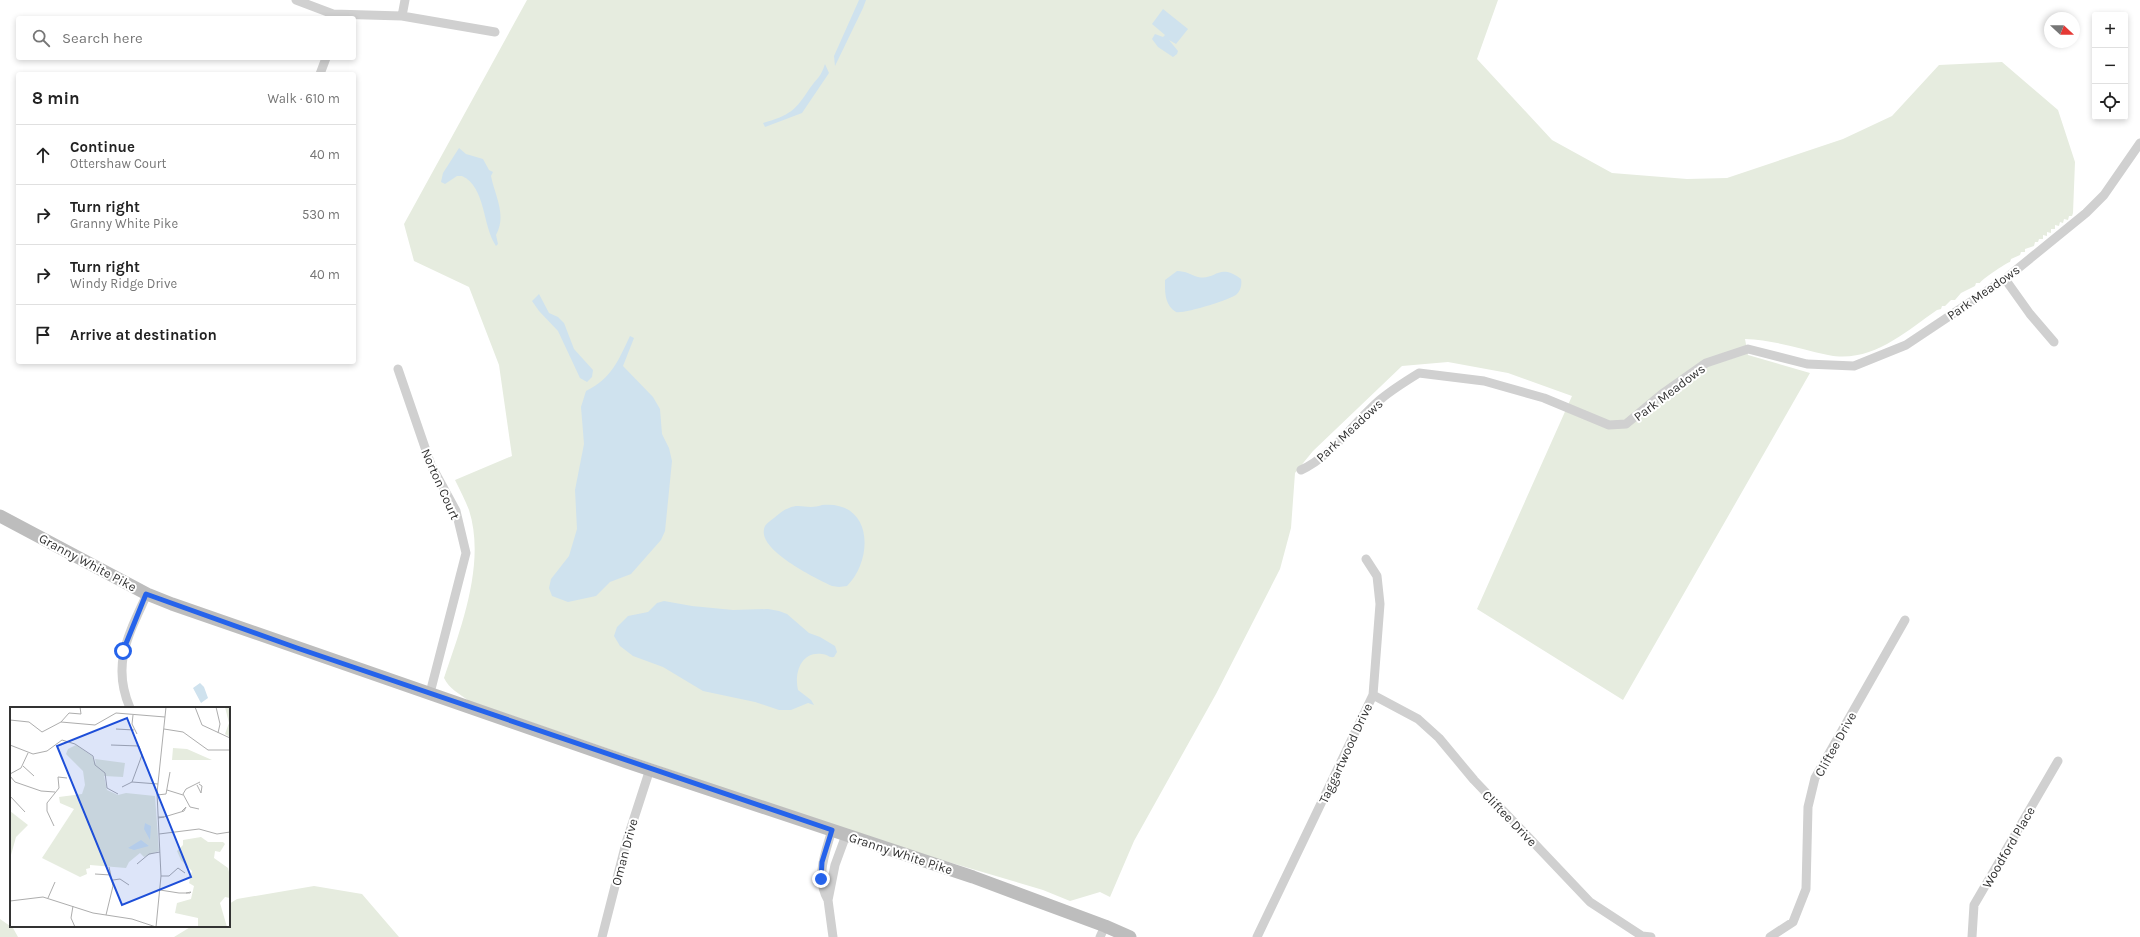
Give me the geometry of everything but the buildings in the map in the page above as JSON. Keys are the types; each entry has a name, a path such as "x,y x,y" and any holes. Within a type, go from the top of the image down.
{"main road":[{"name":"Granny White Pike","path":"0,516 146,594 215,620 650,769 973,877 1102,931 1130,937"}],"street":[{"path":"296,0 333,16 402,16 495,32"},
{"path":"402,16 405,0"},
{"path":"321,72 325,60"},
{"name":"Park Meadows","path":"1301,470 1315,462 1336,444 1382,399 1419,373 1484,381 1544,398 1609,425 1626,424 1662,394 1706,363 1748,349 1807,364 1854,366 1906,345 2005,278 2086,213 2104,195 2140,143"},
{"path":"2005,278 2030,314 2054,342"},
{"name":"Norton Court","path":"398,369 431,465 456,511 466,553 430,693"},
{"name":"Taggartwood Drive","path":"1257,937 1373,695 1380,604 1377,576 1366,559"},
{"path":"130,707 123,685 122,660 126,641 146,594"},
{"name":"Cliftee Drive","path":"1770,937 1793,922 1806,889 1808,807 1815,778 1906,620"},
{"name":"Cliftee Drive","path":"1373,695 1418,719 1439,738 1474,780 1590,902 1642,936 1651,937"},
{"name":"Woodford Place","path":"1972,937 1974,905 2058,761"},
{"name":"Oman Drive","path":"602,937 626,843 650,769"},
{"path":"828,900 823,891 821,872 832,830"},
{"path":"833,937 828,900 836,865 846,835"}],"shaded area":[{"path":"527,0 1498,0 1477,59 1552,140 1612,173 1687,179 1727,178 1843,139 1892,116 1939,65 2002,62 2058,110 2075,162 2073,213 2072,216 2069,216 2068,220 2064,219 2063,223 2060,222 2059,226 2055,225 2055,229 2051,229 2051,233 2047,232 2047,236 2043,235 2043,239 2039,239 2038,242 2035,242 2034,246 2025,249 2025,252 2021,252 2020,255 2011,259 2010,262 1980,283 1976,283 1975,286 1961,293 1955,300 1951,300 1945,306 1942,306 1941,309 1937,310 1900,336 1873,351 1844,357 1828,355 1766,341 1745,339 1748,355 1810,373 1623,700 1477,609 1572,396 1508,373 1448,362 1402,366 1313,451 1295,473 1291,528 1280,569 1216,694 1134,841 1110,897 1100,892 1070,901 1043,890 884,843 469,701 446,682 444,678 464,617 469,595 475,552 474,530 469,510 455,480 512,456 499,365 469,287 414,261 404,224"},
{"path":"314,886 362,894 399,937 174,937 190,927 230,927 230,903 237,899"},
{"path":"0,919 13,928 18,937 0,937"}],"water":[{"path":"859,0 866,0 835,66 834,56"},
{"path":"1163,9 1188,29 1176,44 1169,40 1178,51 1173,57 1158,47 1152,39 1155,34 1163,37 1165,35 1152,24"},
{"path":"825,64 829,73 802,113 765,127 763,123 780,117 796,107 820,75"},
{"path":"459,148 466,154 483,159 489,170 493,172 491,176 500,213 499,228 496,235 498,244 496,246 488,228 480,197 470,181 462,176 457,176 445,184 441,182 443,173"},
{"path":"1177,271 1186,272 1204,278 1218,273 1227,272 1241,279 1241,287 1237,294 1226,300 1197,309 1176,312 1167,302 1165,280"},
{"path":"539,294 549,313 558,317 564,323 574,349 593,370 592,377 587,382 580,378 558,331 539,311 532,301"},
{"path":"630,336 634,338 623,366 653,397 660,409 662,434 669,448 672,461 665,531 661,540 631,574 610,582 596,596 568,602 552,596 549,588 551,579 569,556 577,529 575,490 584,444 581,407 586,391 595,386 613,368"},
{"path":"822,505 839,506 851,512 859,521 864,534 862,561 856,575 847,586 832,586 801,570 777,553 769,544 764,535 765,526 785,510 797,506 812,507"},
{"path":"664,601 692,606 733,610 768,609 779,611 787,614 809,633 820,637 835,646 837,652 834,657 822,654 809,656 804,660 798,670 798,690 811,700 814,705 808,703 791,710 779,710 755,702 703,691 663,667 633,656 620,646 614,636 617,627 628,616 648,612 657,603"},
{"path":"200,683 204,687 208,698 201,703 193,688"}],"route":[{"path":"123,651 146,594 215,620 627,762 832,830 822,862 821,879"}]}
